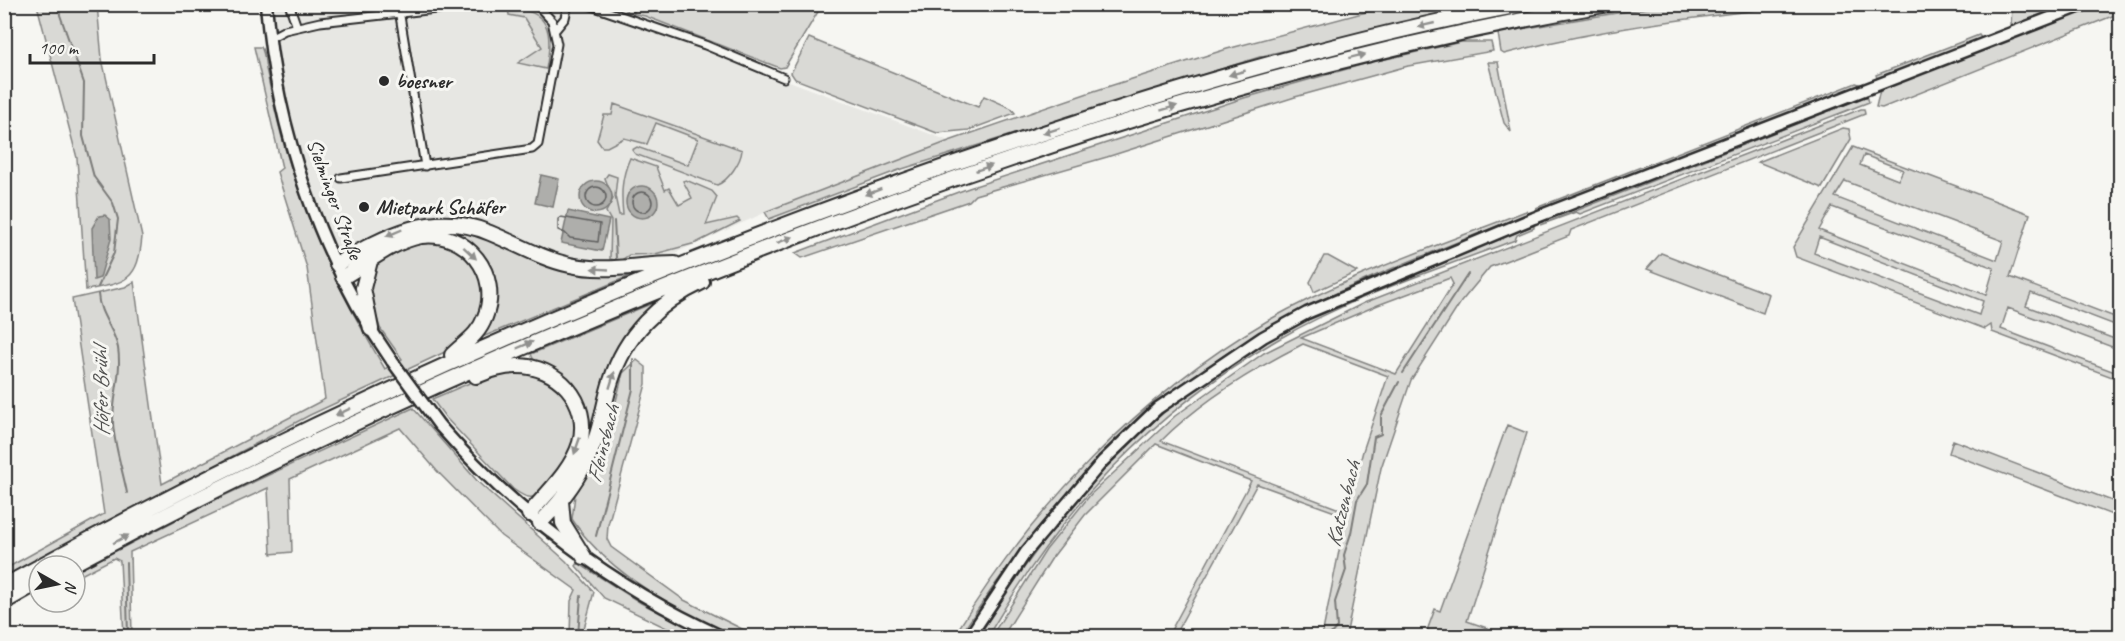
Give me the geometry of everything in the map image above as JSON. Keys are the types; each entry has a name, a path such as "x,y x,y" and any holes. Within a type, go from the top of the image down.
{"highway":[{"path":"63,554 230,466 441,367 683,264 892,185 1165,95 1359,41 1525,4"},
{"path":"87,557 234,480 433,386 574,324 731,261 1003,162 1249,85 1458,32 1609,4"},
{"path":"340,270 399,230 424,224 447,223 475,227 543,257 579,267 613,270 683,264"},
{"path":"340,270 370,261 406,240 430,236 454,240 468,249 480,262 487,275 490,291 485,317 472,339 441,367"},
{"path":"370,261 363,288 371,328"},
{"path":"540,523 561,501 592,450 614,371 633,336 657,310 675,296 707,280 731,261"},
{"path":"433,386 455,384 488,371 516,366 547,371 569,389 581,413 580,441 567,467 529,514"},
{"path":"561,501 563,523 584,557"},
{"path":"4,586 27,573"},
{"path":"4,602 27,589"}],"main road":[{"name":"Sielminger Straße","path":"266,4 278,85 295,153 313,207 340,270 371,328 392,361 439,425 491,480 529,514 584,557 647,598 721,636"},
{"path":"970,636 1026,552 1110,454 1158,408 1280,327 1307,313 1534,218 2086,4"}],"street":[{"path":"289,4 297,27"},
{"path":"398,4 424,166"},
{"path":"270,38 297,27 481,4"},
{"path":"532,4 548,14 556,29 565,18 568,4"},
{"path":"540,8 553,4"},
{"path":"586,4 705,45 784,78"},
{"name":"Sielminger Straße","path":"341,178 526,151 538,144 557,44 556,29"}],"shaded area":[{"path":"627,4 822,5 785,67 780,68 645,16 626,12"},
{"path":"1396,4 1476,5 1266,55 899,170 769,219 765,212 949,141 1094,91 1227,49"},
{"path":"1670,4 1799,5 1650,24 1577,37 1504,54 1501,52 1498,33"},
{"path":"2101,4 2120,5 2120,13 1882,108 1876,107 1880,90"},
{"path":"37,5 97,5 102,59 142,237 133,271 128,277 111,285 86,290 77,158"},
{"path":"266,5 586,5 949,141 936,148 791,201 673,254 633,269 606,270 528,251 337,264 291,137"},
{"path":"2012,5 2073,5 2011,27"},
{"path":"508,9 533,13 541,18 548,34 546,69 518,63 542,47 524,18 509,15"},
{"path":"1979,35 1982,39 1877,78 1876,75"},
{"path":"809,38 978,107 984,96 1011,108 1015,113 969,130 937,133 795,79 791,73"},
{"path":"1461,42 1491,42 1493,51 1408,66 1295,97 1107,157 975,195 969,201 802,258 795,253 969,188 1244,98 1368,63"},
{"path":"254,47 261,47 264,53 285,147 307,214 342,292 385,369 402,359 380,328 369,292 375,266 386,256 424,240 454,244 480,266 486,298 473,330 447,351 310,415 48,554 32,554 104,514 72,299 125,287 134,282 162,484 325,399 307,268 277,172 282,168"},
{"path":"1488,62 1498,62 1511,132 1504,123"},
{"path":"1856,83 1863,85 1607,186 1537,210 1536,208"},
{"path":"1867,96 1869,102 1580,214 1576,212 1540,225"},
{"path":"614,104 742,150 737,165 717,185 635,154 632,150 637,147 688,165 698,139 656,123 647,144 624,138 607,147 602,147 597,140 604,115 612,115"},
{"path":"1864,109 1865,114 1571,230 1569,236 1490,267 1461,302 1411,380 1381,468 1346,636 1322,636 1346,516 1257,484 1174,636 1168,636 1251,481 1156,444 1085,515 1052,558 1003,636 992,635 1046,550 1091,494 1175,416 1264,353 1364,303","holes":["1450,278 1453,284 1396,374 1301,338 1378,305","1303,344 1388,376 1363,451 1347,512 1161,441 1176,426 1228,387"]},
{"path":"1843,128 1849,129 1851,139 1822,188 1758,162"},
{"path":"1853,147 2030,214 2010,277 2120,319 2120,327 2031,293 2026,306 2120,341 2120,350 2008,308 2001,329 2120,374 2120,380 1992,332 1991,325 1985,329 1796,257 1793,247","holes":["1864,155 1903,170 1898,180 1860,165","1845,181 2003,241 1997,260 1835,197","1832,207 1994,268 1986,295 1819,230","1819,237 1983,301 1979,315 1814,253"]},
{"path":"630,158 656,167 665,190 669,188 679,205 692,198 683,181 686,180 712,191 717,197 706,225 737,218 740,221 696,243 655,254 629,255 620,261 610,259 611,221 606,212 613,199 605,178 608,174 617,177 615,196 619,215 623,215 622,186","holes":["647,187 656,194 657,208 650,216 628,194 634,189"]},
{"path":"1526,211 1529,213 1366,280 1302,310 1224,355 1179,388 1097,462 1060,502 1024,545 960,636 954,636 985,589 1053,500 1132,420 1175,384 1220,351 1298,304 1362,275"},
{"path":"1534,225 1534,228 1517,235 1515,240 1334,310 1277,340 1188,400 1149,432 1079,505 1017,588 989,634 983,629 1014,581 1081,494 1156,419 1198,385 1244,354 1294,325 1352,296"},
{"path":"454,227 522,251 634,274 480,338 491,317 495,289 446,232 350,264"},
{"path":"1661,253 1769,294 1763,313 1647,269"},
{"path":"1324,256 1357,272 1314,292 1310,282"},
{"path":"655,302 637,322 591,440 559,493 542,510 567,475 585,407 579,393 567,379 554,369 534,361 531,354"},
{"path":"637,360 646,367 646,384 608,525 607,539 611,547 684,600 756,636 727,633 654,594 616,567 585,536 572,519 575,495 597,460 607,437 623,373"},
{"path":"515,370 545,378 557,385 574,405 578,418 578,433 571,455 540,495 533,497 523,495 513,489 446,418 432,399 486,376"},
{"path":"413,408 479,483 566,561 594,592 582,636 570,636 571,601 576,590 501,536 437,471 400,428 290,479 292,552 271,554 268,488 130,552 132,636 124,636 120,561 114,558 87,572 87,566 219,498"},
{"path":"1507,425 1527,433 1467,621 1510,636 1466,633 1455,636 1425,636 1435,609 1440,611"},
{"path":"1953,440 2120,504 2120,518 1949,453"},
{"path":"27,557 27,565 5,577 5,569"},
{"path":"578,563 641,603 707,636 683,636 604,598 576,566"}],"water":[{"path":"541,175 559,179 553,207 535,203"},
{"path":"596,181 607,186 612,197 607,208 596,213 585,208 580,197 585,186"},
{"path":"642,186 653,191 658,202 653,213 642,218 631,213 626,202 631,191"},
{"path":"568,211 609,220 602,251 561,243"},
{"path":"105,215 110,219 111,239 100,278 94,280 92,228 99,216"}],"waterway":[{"name":"Höfer Brühl","path":"59,4 60,15 84,83 83,136 94,177 113,203 118,219 114,253 98,287"},
{"name":"Fleinsbach","path":"633,16 635,4"},
{"name":"Fleinsbach","path":"614,221 616,258"},
{"name":"Katzenbach","path":"1403,373 1468,274"},
{"name":"Höfer Brühl","path":"98,294 101,308 118,348 119,367 113,429 127,493"},
{"name":"Fleinsbach","path":"596,536 633,389 633,359"},
{"name":"Katzenbach","path":"1329,636 1337,627 1335,602 1346,570 1344,555 1357,500 1367,484 1374,437 1381,434 1381,416 1399,382"},
{"name":"Höfer Brühl","path":"126,563 128,636"},
{"name":"Fleinsbach","path":"578,636 581,596"}],"place":[{"name":"boesner","path":"384,81"},
{"name":"Mietpark Schäfer","path":"364,207"}]}
